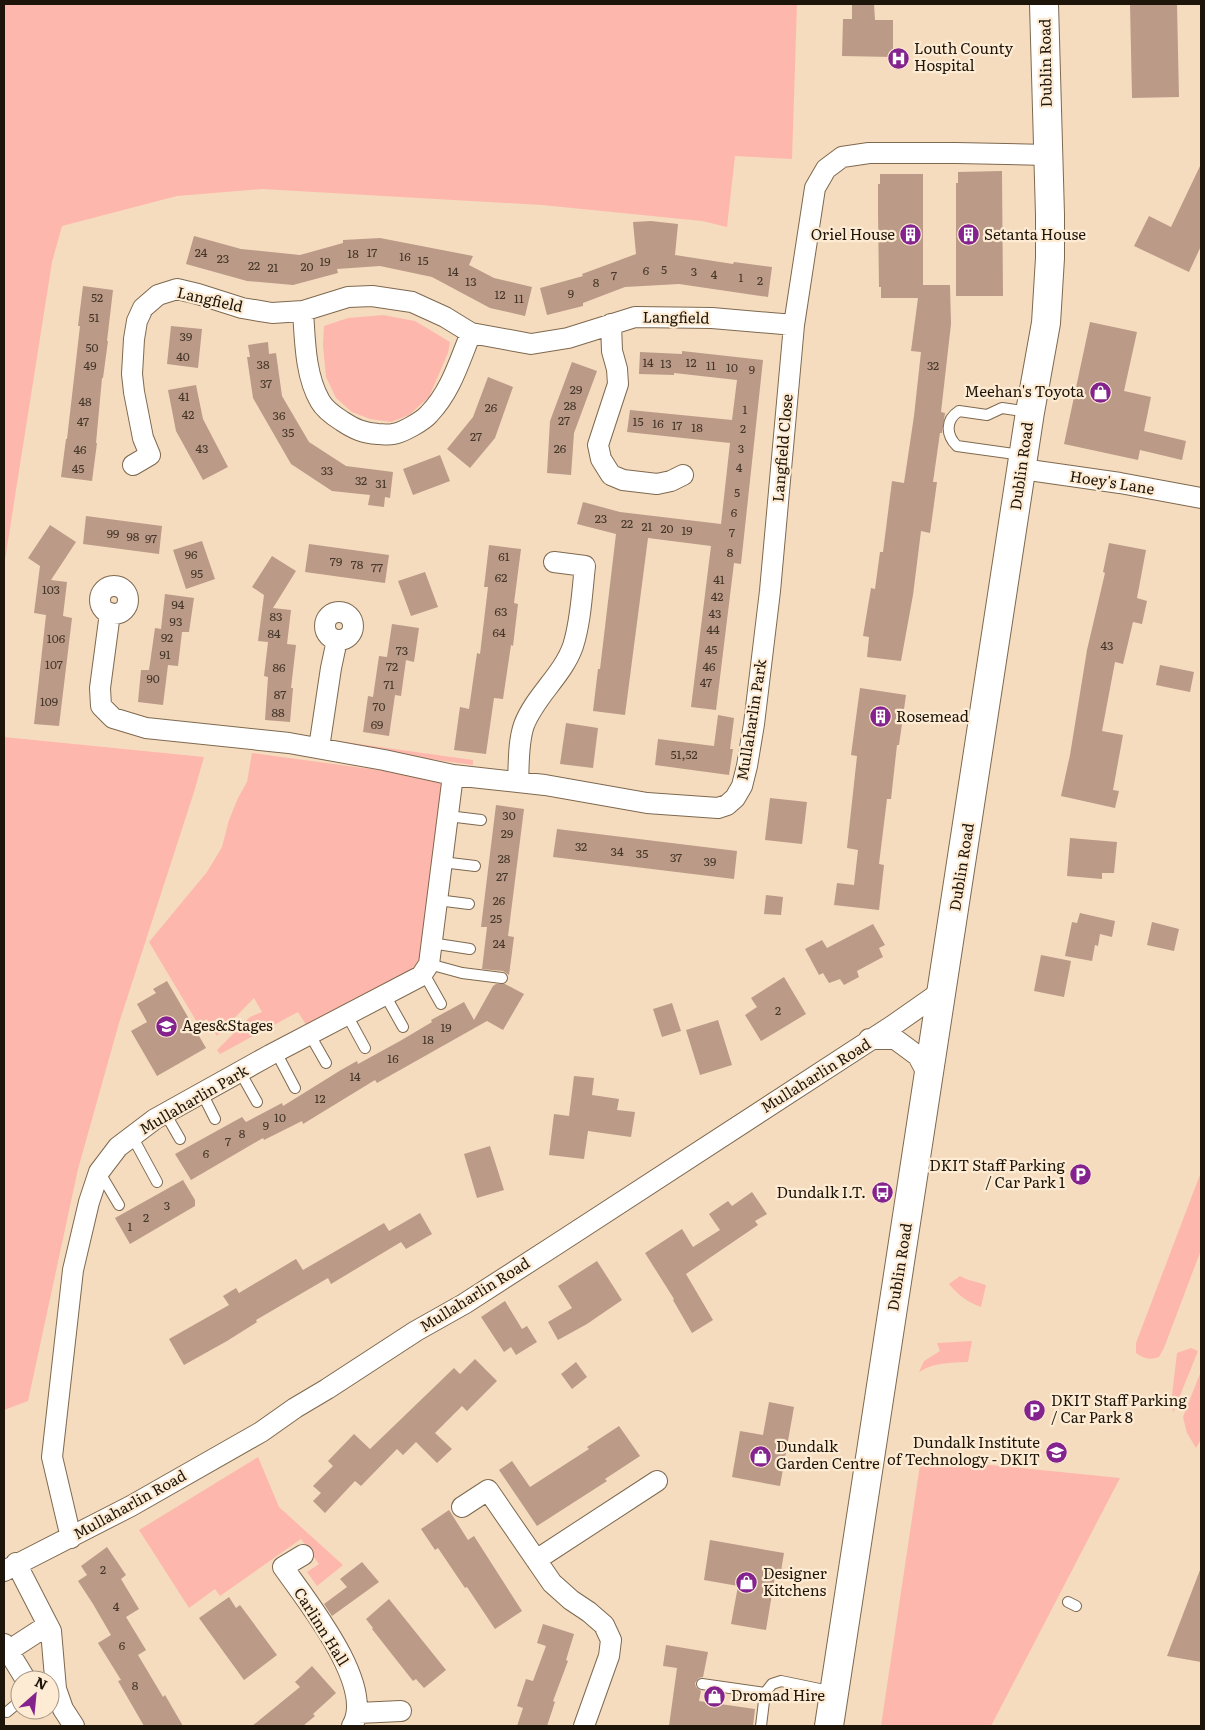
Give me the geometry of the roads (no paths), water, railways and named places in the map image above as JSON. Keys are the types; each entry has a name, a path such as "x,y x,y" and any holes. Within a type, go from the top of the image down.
{"main road":[{"name":"Dublin Road","path":"829,1726 1030,412 1046,322 1050,216 1044,4"}],"street":[{"name":"Langfield Close","path":"772,570 794,325 815,188 826,169 842,157 869,153 1048,156"},
{"name":"Langfield","path":"133,465 150,454 143,438 132,374 137,321 143,308 158,295 177,289 242,308 272,313 303,311 348,297 372,296 412,302 445,317 471,333 531,344 568,338 635,317 712,318 794,325"},
{"path":"303,311 306,355 312,380 320,401 332,415 356,431 376,434 394,434 428,416 443,397 454,377 471,333"},
{"path":"611,324 612,351 617,369 618,384 598,446 601,459 611,474 623,480 657,484 671,481 683,475"},
{"name":"Hoey's Lane","path":"1023,463 1201,498"},
{"path":"518,782 520,744 524,725 562,667 573,646 581,600 585,566 554,562"},
{"name":"Mullaharlin Park","path":"110,613 102,671 101,706 114,718 146,728 288,743 454,775 545,785 647,802 718,808 727,805 735,798 742,786 747,766 754,724 772,570"},
{"path":"319,748 337,640"},
{"path":"426,968 454,775"},
{"name":"Mullaharlin Park","path":"70,1538 52,1456 73,1270 88,1202 99,1172 118,1147 165,1113 239,1070 348,1016 420,976 426,968"},
{"path":"869,1039 942,991"},
{"name":"Mullaharlin Road","path":"10,1567 131,1506 261,1432 294,1408 327,1389 416,1331 464,1304 554,1246 869,1039 895,1039 918,1056 929,1077"},
{"path":"536,1560 657,1481"},
{"path":"462,1507 488,1490 552,1583 604,1625 611,1640 609,1656 584,1726"},
{"name":"Carlinn Hall","path":"302,1555 283,1568 321,1620 345,1664 358,1699 355,1719 401,1711"},
{"path":"10,1567 51,1631 56,1689 63,1709 74,1726"},
{"path":"20,1670 6,1648 48,1625"}],"lane":[{"path":"1023,463 958,446 950,439 948,430 953,415 959,411 987,415 1002,408 1030,412"},
{"path":"448,816 481,820"},
{"path":"442,862 475,866"},
{"path":"437,900 469,904"},
{"path":"431,943 470,949"},
{"path":"426,968 502,978"},
{"path":"426,968 441,1004"},
{"path":"385,995 403,1027"},
{"path":"348,1016 365,1048"},
{"path":"310,1035 326,1063"},
{"path":"276,1052 294,1088"},
{"path":"239,1070 257,1102"},
{"path":"202,1093 215,1119"},
{"path":"165,1113 180,1140"},
{"path":"132,1136 157,1182"},
{"path":"99,1172 119,1205"},
{"path":"761,1726 765,1693 772,1684 781,1681 835,1692"},
{"path":"702,1684 765,1693"}],"place":[{"name":"Louth County Hospital","path":"898,58"},
{"name":"Oriel House","path":"911,235"},
{"name":"Setanta House","path":"968,235"},
{"name":"Meehan's Toyota","path":"1100,392"},
{"name":"Rosemead","path":"880,717"},
{"name":"Ages&Stages","path":"166,1026"},
{"name":"DKIT Staff Parking / Car Park 1","path":"1081,1175"},
{"name":"Dundalk I.T.","path":"882,1193"},
{"name":"DKIT Staff Parking / Car Park 8","path":"1035,1410"},
{"name":"Dundalk Institute of Technology - DKIT","path":"1056,1452"},
{"name":"Dundalk Garden Centre","path":"760,1456"},
{"name":"Designer Kitchens","path":"747,1583"},
{"name":"Dromad Hire","path":"715,1696"}]}
